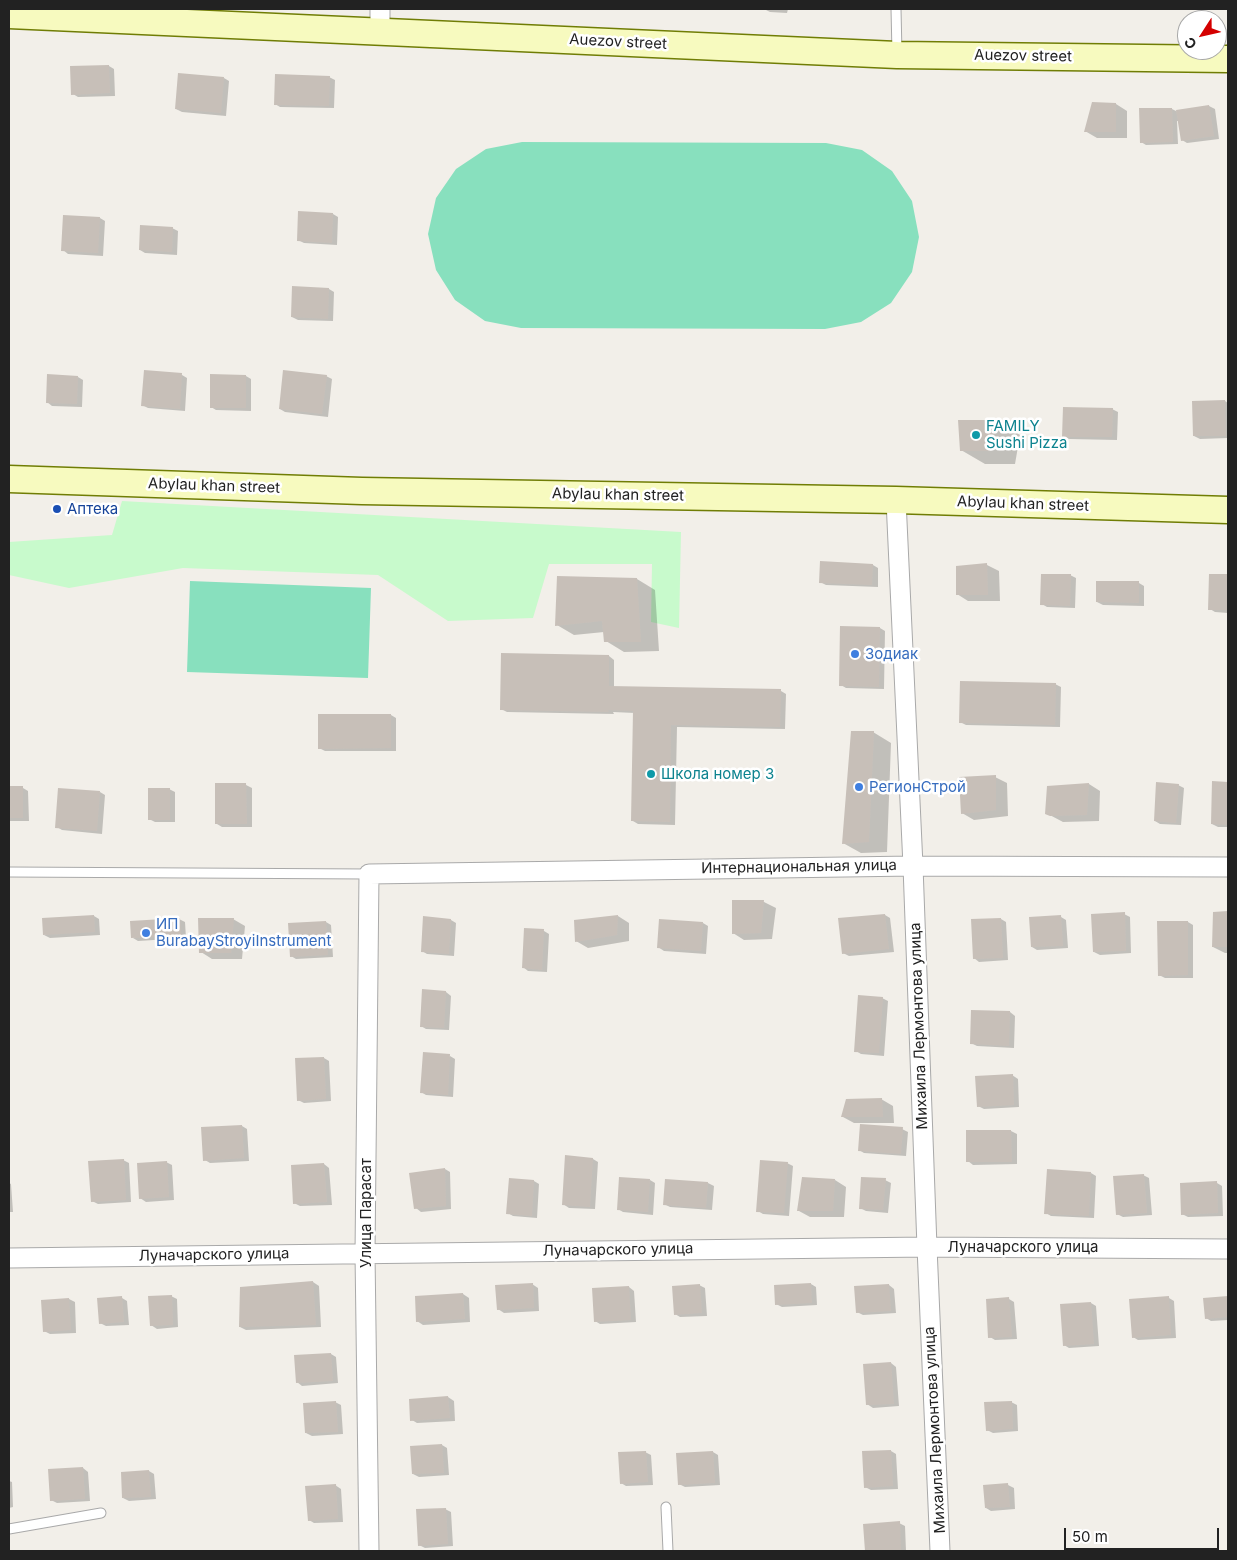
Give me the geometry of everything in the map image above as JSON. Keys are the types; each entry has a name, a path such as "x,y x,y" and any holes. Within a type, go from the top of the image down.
{"main road":[{"name":"Auezov street","path":"9,15 380,20 896,55 1228,59"},
{"name":"Abylau khan street","path":"9,479 362,491 896,500 1228,510"}],"street":[{"name":"Михаила Лермонтова улица","path":"896,500 913,866 940,1551"},
{"name":"Интернациональная улица","path":"369,874 913,866 1228,867"},
{"name":"Улица Парасат","path":"369,874 365,1253 369,1551"},
{"name":"Луначарского улица","path":"9,1258 927,1247 1228,1249"}],"lane":[{"path":"896,9 896,55"},
{"path":"9,872 369,874"},
{"path":"666,1507 668,1551"},
{"path":"9,1529 101,1513"}],"green space":[{"path":"522,142 826,143 862,150 892,171 912,201 919,237 912,272 891,303 861,322 825,329 521,328 485,321 455,300 436,270 428,234 436,198 456,169 486,149"},
{"path":"122,501 681,532 679,628 651,622 652,564 549,564 533,618 448,621 378,575 183,568 69,588 9,575 9,542 112,535"},
{"path":"190,581 371,588 368,678 187,672"}],"building":[{"path":"109,65 110,93 71,95 70,66"},
{"path":"178,73 224,77 221,113 175,109"},
{"path":"275,74 330,76 329,106 274,105"},
{"path":"1092,102 1116,103 1116,132 1084,132"},
{"path":"1209,105 1214,136 1181,141 1176,110"},
{"path":"1139,108 1172,108 1173,142 1140,143"},
{"path":"298,211 333,213 332,243 297,241"},
{"path":"63,215 100,217 98,253 61,251"},
{"path":"140,225 173,227 172,252 139,250"},
{"path":"292,286 329,288 328,319 291,317"},
{"path":"144,370 182,373 180,409 141,406"},
{"path":"283,370 327,375 322,414 279,409"},
{"path":"47,374 78,376 77,404 46,403"},
{"path":"210,374 246,375 246,408 210,408"},
{"path":"1225,400 1226,436 1193,436 1192,401"},
{"path":"1063,407 1113,408 1112,437 1062,437"},
{"name":"FAMILY Sushi Pizza","path":"958,420 997,420 991,451 960,451"},
{"path":"820,561 873,564 872,585 819,583"},
{"path":"987,563 988,595 956,595 956,566"},
{"path":"1041,574 1071,574 1070,606 1040,605"},
{"path":"1209,574 1228,574 1228,610 1208,610"},
{"path":"557,576 637,578 641,642 604,642 602,621 555,626"},
{"path":"1096,581 1139,581 1139,603 1096,602"},
{"path":"840,626 880,627 879,687 839,686"},
{"name":"Школа номер 3","path":"501,653 609,655 609,686 781,689 780,727 671,725 670,822 631,821 633,711 500,710"},
{"path":"960,681 1056,683 1055,725 959,723"},
{"path":"318,714 391,714 391,748 318,749"},
{"name":"РегионСтрой","path":"851,731 874,731 869,842 842,844"},
{"path":"996,775 996,810 961,814 959,777"},
{"path":"1212,781 1228,782 1228,825 1211,824"},
{"path":"1156,782 1179,784 1176,823 1154,821"},
{"path":"215,783 246,783 247,824 215,824"},
{"path":"1089,783 1087,815 1050,816 1045,814 1047,786"},
{"path":"9,786 23,786 23,818 9,818"},
{"path":"58,788 100,791 97,831 55,828"},
{"path":"148,788 170,788 170,820 148,820"},
{"path":"732,900 764,900 761,933 732,934"},
{"path":"1228,911 1228,947 1212,947 1213,912"},
{"path":"1125,912 1126,951 1093,952 1091,914"},
{"path":"885,914 889,949 842,954 838,918"},
{"path":"94,915 95,932 43,935 42,918"},
{"path":"618,915 617,935 575,942 574,920"},
{"path":"1061,915 1063,946 1031,947 1029,917"},
{"path":"423,916 451,919 449,954 421,952"},
{"path":"180,918 181,936 131,938 130,921"},
{"path":"198,918 234,918 231,953 199,953"},
{"path":"1001,918 1003,958 973,959 971,919"},
{"path":"659,919 703,922 701,951 657,948"},
{"path":"326,921 328,955 290,957 288,923"},
{"path":"1157,921 1188,921 1188,975 1158,976"},
{"path":"524,928 544,929 542,970 522,968"},
{"path":"422,989 446,991 444,1028 420,1027"},
{"path":"858,995 883,997 879,1053 854,1052"},
{"path":"971,1010 1010,1011 1009,1046 970,1044"},
{"path":"423,1052 450,1054 448,1095 420,1093"},
{"path":"324,1057 326,1099 297,1101 295,1058"},
{"path":"1013,1074 1014,1105 977,1107 975,1076"},
{"path":"882,1098 883,1117 841,1117 846,1099"},
{"path":"860,1124 903,1127 901,1154 858,1151"},
{"path":"242,1125 244,1158 203,1161 201,1127"},
{"path":"966,1130 1011,1130 1012,1162 966,1162"},
{"path":"565,1155 593,1158 590,1207 562,1205"},
{"path":"124,1159 126,1200 91,1202 88,1161"},
{"path":"760,1160 788,1162 784,1213 756,1212"},
{"path":"167,1161 169,1197 139,1199 137,1163"},
{"path":"324,1163 327,1202 293,1204 291,1165"},
{"path":"445,1168 446,1206 414,1209 409,1173"},
{"path":"1047,1169 1091,1172 1089,1216 1044,1214"},
{"path":"1144,1174 1147,1213 1116,1215 1113,1176"},
{"path":"619,1177 650,1179 648,1212 617,1210"},
{"path":"802,1177 835,1179 833,1211 797,1211"},
{"path":"861,1177 886,1178 883,1210 859,1209"},
{"path":"509,1178 534,1180 532,1216 506,1214"},
{"path":"665,1179 708,1182 706,1208 663,1205"},
{"path":"1217,1181 1218,1213 1181,1215 1180,1183"},
{"path":"313,1281 316,1325 239,1327 240,1287"},
{"path":"533,1283 534,1308 497,1310 495,1285"},
{"path":"811,1283 812,1303 775,1305 774,1285"},
{"path":"700,1284 702,1313 674,1315 672,1286"},
{"path":"889,1284 891,1311 856,1313 854,1286"},
{"path":"629,1286 631,1320 594,1322 592,1288"},
{"path":"463,1293 465,1319 416,1322 415,1296"},
{"path":"172,1295 173,1325 150,1326 148,1296"},
{"path":"122,1296 124,1322 99,1324 97,1298"},
{"path":"1169,1296 1171,1335 1132,1338 1129,1299"},
{"path":"1228,1296 1228,1317 1205,1319 1203,1298"},
{"path":"1009,1297 1012,1337 988,1338 986,1299"},
{"path":"69,1298 71,1330 43,1332 41,1300"},
{"path":"1091,1302 1094,1344 1063,1346 1060,1304"},
{"path":"331,1353 333,1381 296,1383 294,1355"},
{"path":"891,1362 894,1404 866,1405 863,1364"},
{"path":"448,1396 450,1418 410,1421 409,1399"},
{"path":"336,1401 338,1432 305,1433 303,1403"},
{"path":"1012,1401 1013,1429 986,1431 984,1402"},
{"path":"442,1444 444,1473 412,1474 410,1446"},
{"path":"891,1450 893,1486 864,1488 862,1451"},
{"path":"646,1451 648,1482 620,1484 618,1452"},
{"path":"713,1451 715,1483 678,1485 676,1453"},
{"path":"83,1467 85,1499 50,1501 48,1469"},
{"path":"149,1470 151,1497 122,1498 121,1472"},
{"path":"1008,1483 1010,1507 985,1508 983,1485"},
{"path":"336,1484 338,1519 308,1521 305,1486"},
{"path":"446,1508 448,1544 418,1546 416,1509"},
{"path":"900,1521 901,1551 865,1551 863,1524"}],"place":[{"name":"FAMILY Sushi Pizza","path":"976,435"},
{"name":"Аптека","path":"57,509"},
{"name":"Зодиак","path":"855,654"},
{"name":"Школа номер 3","path":"651,774"},
{"name":"РегионСтрой","path":"859,787"},
{"name":"ИП BurabayStroyiInstrument","path":"146,933"}]}
